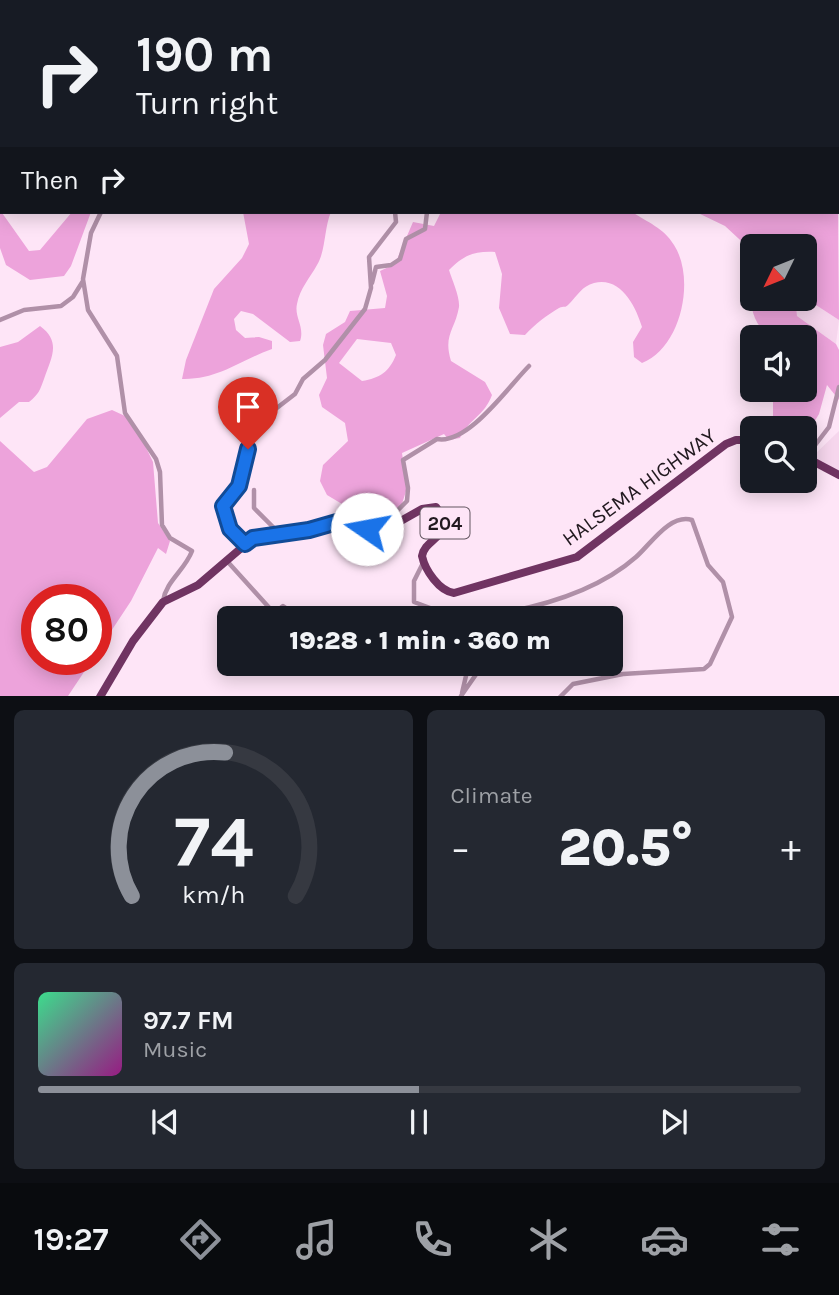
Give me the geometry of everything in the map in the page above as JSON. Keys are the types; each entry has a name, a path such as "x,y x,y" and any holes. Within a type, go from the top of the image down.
{"highway":[{"name":"HALSEMA HIGHWAY","path":"423,562 443,589 454,593 563,563 600,541 726,444 740,440"},
{"path":"817,464 839,475"},
{"name":"204","path":"375,531 393,527 422,509 436,507 446,522 442,534 423,551 423,562"},
{"path":"100,696 132,641 163,601 198,585 253,538 344,520 375,531"}],"street":[{"path":"99,214 91,233 83,281 89,313 117,356 125,413 156,459 160,472 162,525 170,538 192,551 182,570 165,589 163,601"},
{"path":"370,288 369,257 396,222 395,214"},
{"path":"245,544 230,529 223,506 239,486 253,429 269,412 291,398 303,379 325,360 365,309 376,267 400,259 406,239 427,227 428,214"},
{"path":"0,320 24,310 61,306 73,297 83,281"},
{"path":"375,531 399,512 407,501 408,488 403,460 437,439 445,442 455,438 483,416 529,366"},
{"path":"817,443 829,427 839,387"},
{"path":"254,490 254,509 281,534"},
{"path":"528,606 594,586 637,557 671,525 685,519 692,520 709,565 723,582 732,617 710,664 700,670 642,671 623,675"},
{"path":"226,561 268,606"},
{"path":"423,562 414,581 414,602 425,606"},
{"path":"461,696 465,676"},
{"path":"461,696 475,676"},
{"path":"561,696 573,684 615,676"}],"shaded area":[{"path":"0,214 3,214 29,251 40,250 70,214 90,214 71,266 64,276 30,280 6,265 0,248"},
{"path":"243,214 330,214 320,259 298,298 300,341 290,342 253,314 241,311 234,319 236,330 245,338 259,337 272,341 272,349 218,373 182,379 186,360 214,289 242,258 249,244"},
{"path":"440,214 635,214 660,230 674,245 681,259 684,293 681,311 667,343 642,363 634,357 633,342 642,327 636,311 626,295 612,284 604,282 586,286 565,307 559,308 537,323 525,335 510,334 499,308 502,274 495,252 475,253 460,261 449,270 459,303 448,345 451,361 485,382 492,395 485,408 467,426 460,438 449,440 444,434 402,453 407,488 401,507 383,517 356,503 342,504 327,495 320,481 323,465 348,441 345,423 322,407 319,395 327,378 323,345 326,334 345,322 350,311 385,308 387,296 380,271 395,264 413,222 434,226","holes":["357,339 391,343 396,355 387,370 362,381 339,363"]},
{"path":"700,214 838,214 839,320 817,306 817,234 740,234 740,240 725,226"},
{"path":"817,306 839,320 836,344 817,330 817,325 810,325 797,316 796,312 817,312"},
{"path":"752,312 797,312 797,316 810,325 759,325"},
{"path":"40,326 51,338 53,351 40,389 29,402 19,402 0,418 0,347 18,342"},
{"path":"817,330 836,344 839,350 839,400 827,385 817,417 773,416 773,402 817,402"},
{"path":"112,410 125,416 140,435 153,462 158,523 170,541 166,554 158,548 131,601 112,630 112,584 21,584 21,675 82,675 68,696 0,696 0,441 34,472 47,467 87,419"},
{"path":"839,431 839,473 817,460 817,452"}],"route":[{"path":"248,449 238,489 227,498 223,506 228,514 230,529 245,544 262,535 309,530 344,520 367,529"}]}
